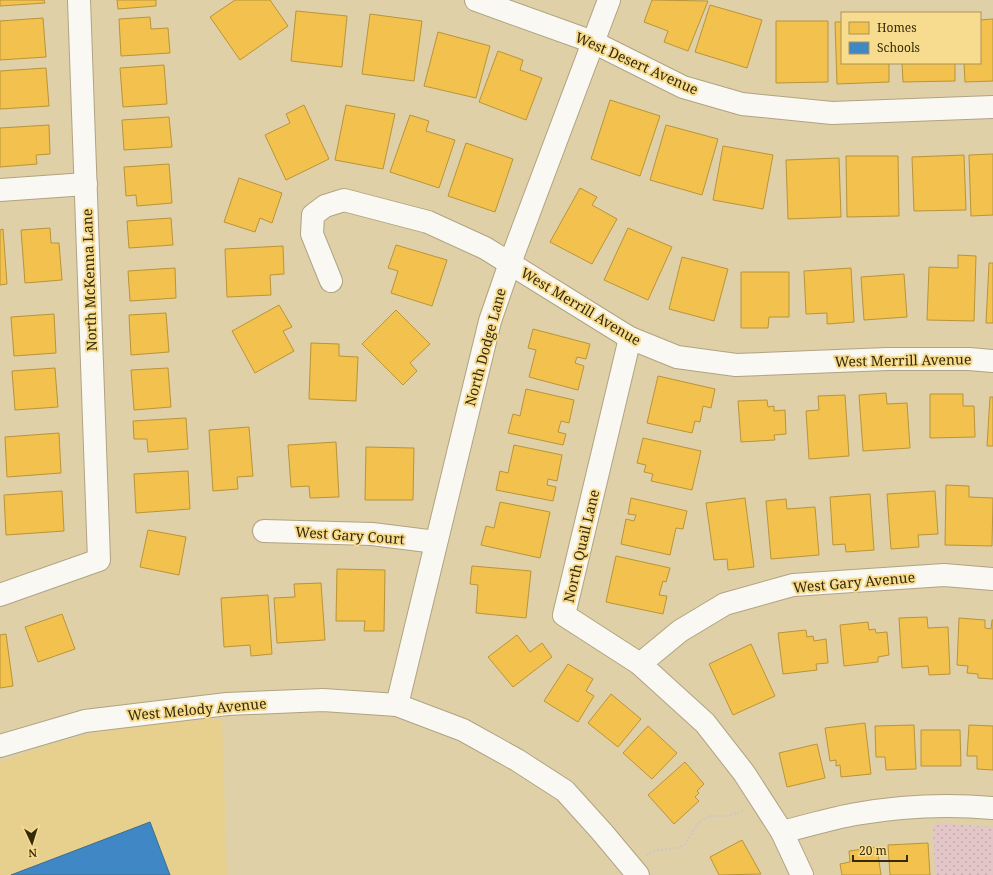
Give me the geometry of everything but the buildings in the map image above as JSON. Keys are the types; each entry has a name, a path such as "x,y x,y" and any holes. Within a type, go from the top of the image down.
{"street":[{"name":"North McKenna Lane","path":"0,595 100,560 79,0"},
{"name":"West Desert Avenue","path":"476,0 593,42 683,87 742,104 832,113 993,107"},
{"name":"North Dodge Lane","path":"397,704 490,321 510,263 609,0"},
{"path":"0,190 86,184"},
{"name":"West Merrill Avenue","path":"331,281 312,234 313,215 325,206 344,200 428,222 485,248 630,338 677,357 736,365 887,359 969,358 993,361"},
{"name":"North Quail Lane","path":"630,338 564,615 640,664 706,723 744,773 782,832 802,875"},
{"name":"West Gary Court","path":"264,531 372,534 436,542"},
{"name":"West Gary Avenue","path":"640,664 680,631 725,604 793,585 944,575 993,579"},
{"name":"West Melody Avenue","path":"0,746 85,721 227,704 323,700 397,704 463,730 517,760 565,791 635,871"},
{"path":"782,832 856,814 899,808 940,806 993,808"}],"path":[{"path":"635,871 646,855 657,850 677,848 685,844 699,822 710,816 729,816 744,810 761,799"}],"shaded area":[{"path":"222,719 227,875 0,875 0,762 58,742 128,725"},
{"path":"933,823 993,827 993,875 935,875"}]}
